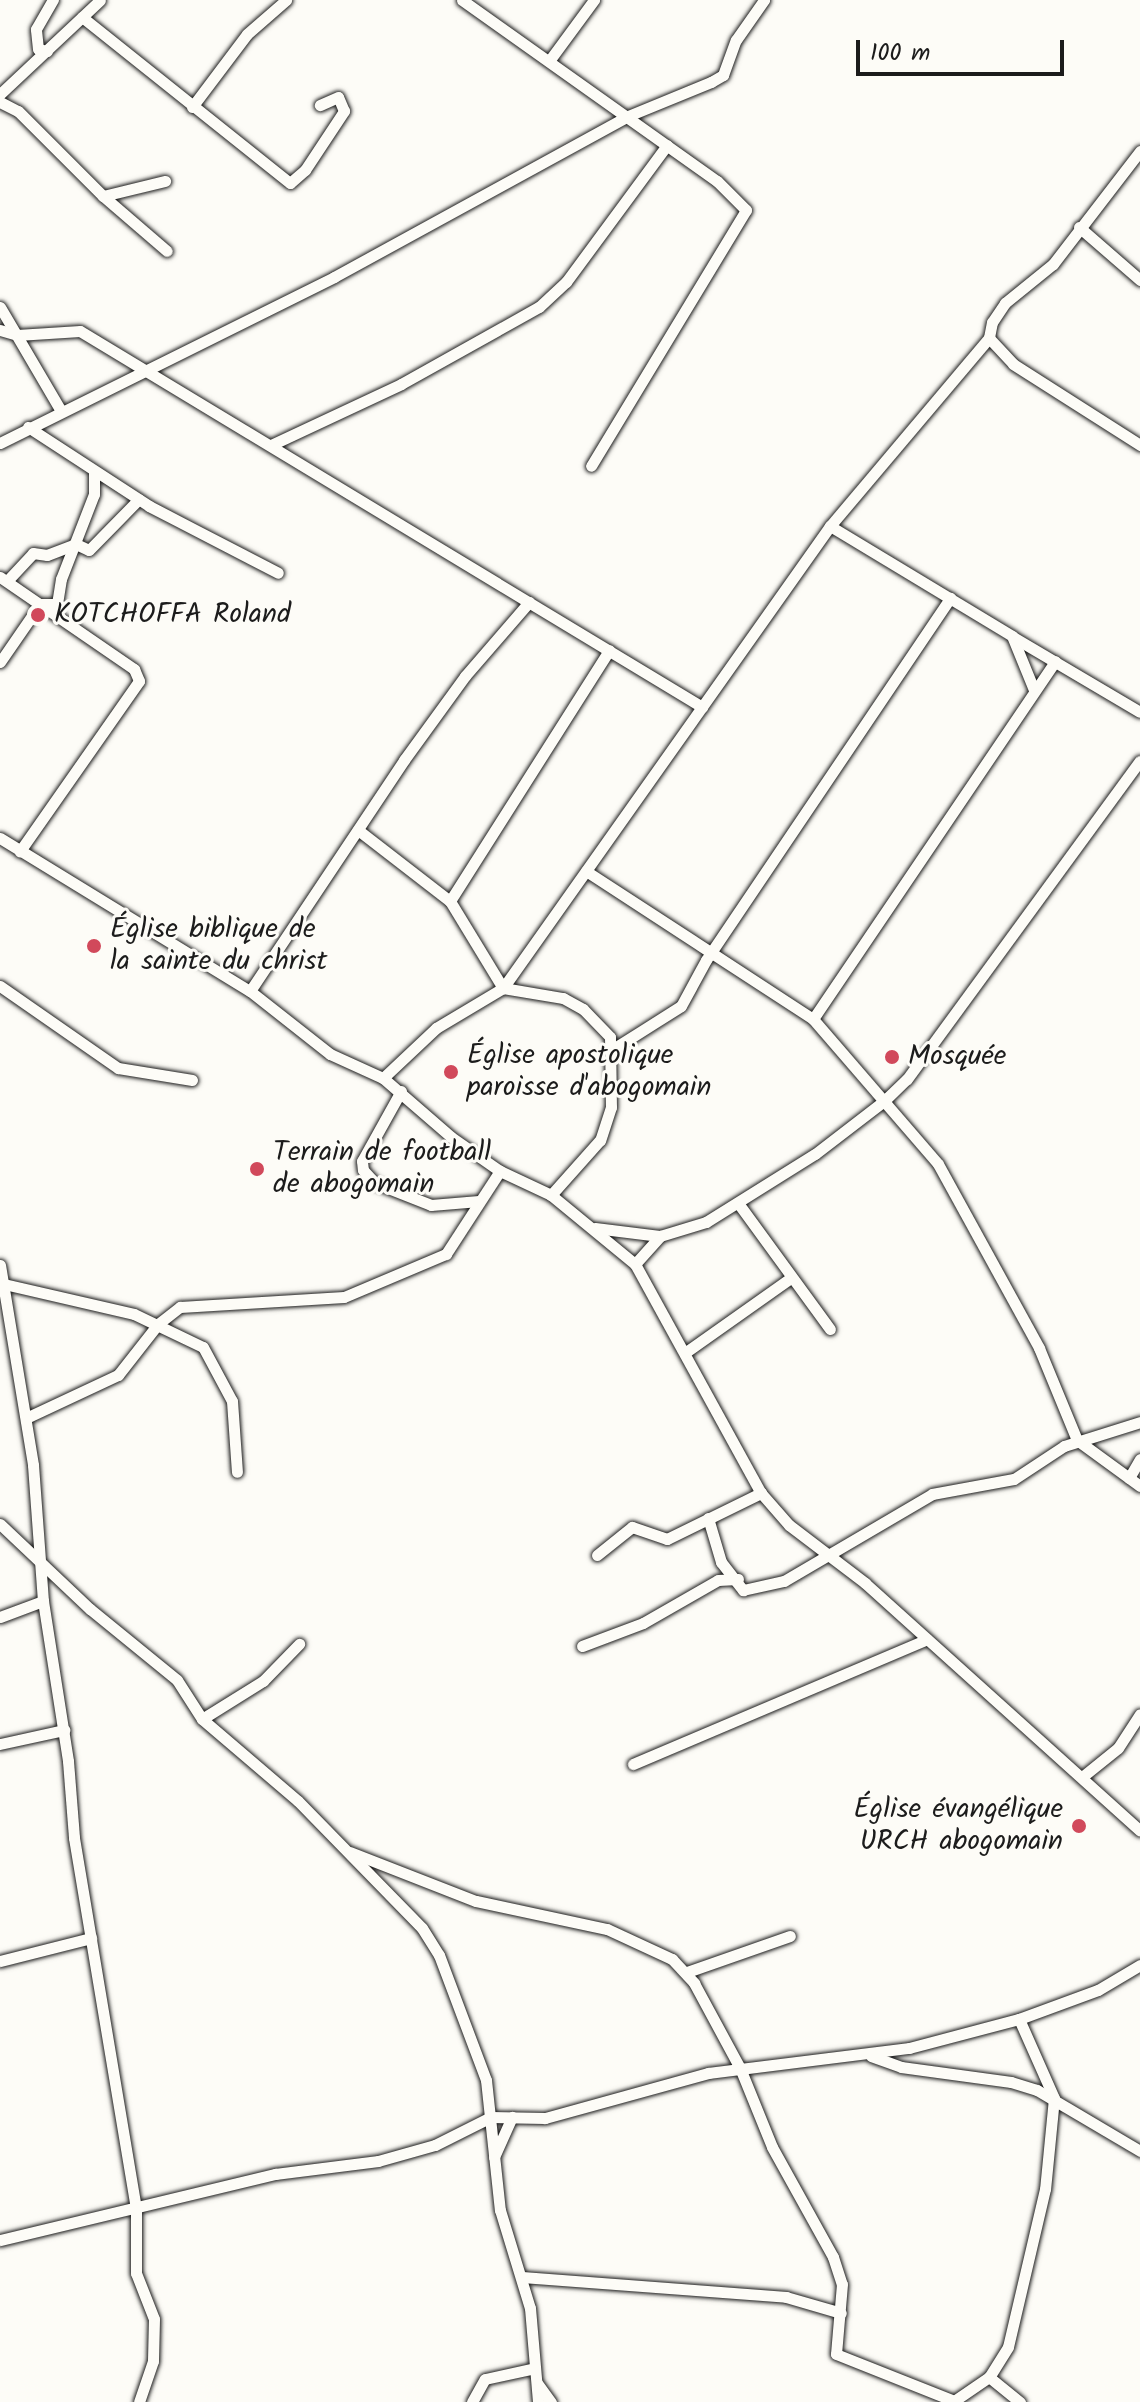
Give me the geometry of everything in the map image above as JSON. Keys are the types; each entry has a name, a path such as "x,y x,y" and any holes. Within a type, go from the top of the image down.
{"street":[{"path":"47,51 38,49 36,29 53,0"},
{"path":"0,94 100,0"},
{"path":"192,107 247,34 286,0"},
{"path":"462,0 628,116 741,200 746,210 591,466"},
{"path":"549,61 594,0"},
{"path":"0,443 334,277 628,116 723,75 736,40 764,0"},
{"path":"82,17 290,183 305,170 344,111 338,97 320,105"},
{"path":"0,102 27,118 103,196 167,251"},
{"path":"271,445 401,384 539,307 566,282 667,145"},
{"path":"383,1078 436,1028 503,988 830,526 989,338 992,322 1005,303 1053,264 1140,151"},
{"path":"103,196 165,181"},
{"path":"1079,227 1140,280"},
{"path":"0,307 61,411"},
{"path":"0,330 17,335 80,331 141,372 271,445 702,707"},
{"path":"989,338 1013,364 1140,445"},
{"path":"28,427 139,499 278,573"},
{"path":"40,604 57,604 94,494 94,471"},
{"path":"20,851 139,681 134,669 3,579 33,553 47,555 76,544 89,550 139,499"},
{"path":"830,526 1140,712"},
{"path":"613,1049 681,1006 709,955 950,598"},
{"path":"250,991 465,676 529,602"},
{"path":"0,662 40,604"},
{"path":"1012,636 1034,690"},
{"path":"450,901 609,650"},
{"path":"813,1019 1055,661"},
{"path":"593,1227 660,1236 706,1222 815,1154 885,1100 907,1079 1140,761"},
{"path":"358,830 450,901 503,988 563,998 605,1028 613,1049 606,1127 551,1195"},
{"path":"0,838 250,991 330,1054 383,1078 451,1137 500,1171 551,1195 593,1227 635,1264 761,1493 789,1525 927,1639 1140,1831"},
{"path":"586,871 709,955 813,1019 938,1164 1039,1348 1077,1440 1140,1486"},
{"path":"0,986 118,1068 192,1080"},
{"path":"401,1091 362,1161 363,1170 375,1183 431,1205 479,1201"},
{"path":"26,1418 118,1375 158,1324 180,1307 206,1303 344,1297 446,1254 500,1171"},
{"path":"738,1203 789,1279 830,1329"},
{"path":"635,1264 660,1236"},
{"path":"0,1265 26,1418 43,1561 43,1601 64,1730 74,1838 136,2207 136,2273 154,2319 153,2361 139,2402"},
{"path":"686,1352 789,1279"},
{"path":"4,1284 113,1308 158,1324 203,1347 227,1386 237,1472"},
{"path":"708,1518 721,1562 738,1579 743,1590 784,1581 932,1494 1014,1479 1077,1440 1140,1422"},
{"path":"1129,1478 1140,1459"},
{"path":"597,1555 632,1527 667,1539 761,1493"},
{"path":"0,1524 43,1561 90,1609 177,1680 202,1719 346,1850 422,1928 439,1955 486,2080 500,2210 530,2308 538,2402"},
{"path":"582,1646 654,1617 718,1580 738,1579"},
{"path":"0,1617 43,1601"},
{"path":"633,1764 927,1639"},
{"path":"202,1719 263,1681 299,1644"},
{"path":"1082,1777 1118,1748 1140,1714"},
{"path":"0,1744 64,1730"},
{"path":"346,1850 476,1901 607,1929 647,1944 687,1972 740,2068 772,2147 833,2257 842,2284 836,2354 876,2373 954,2401 989,2377 1008,2347 1045,2189 1054,2098 1019,2019"},
{"path":"687,1972 790,1936"},
{"path":"0,1961 91,1938"},
{"path":"0,2240 275,2174 378,2161 435,2145 491,2117 575,2112 740,2068 866,2055 1019,2019 1098,1990 1140,1965"},
{"path":"866,2055 901,2067 1011,2082 1054,2098 1140,2151"},
{"path":"494,2157 512,2117"},
{"path":"522,2277 563,2276 786,2297 841,2313"},
{"path":"472,2402 485,2379 535,2368"},
{"path":"989,2377 1020,2402"},
{"path":"536,2383 551,2402"}],"place":[{"name":"KOTCHOFFA Roland","path":"38,615"},
{"name":"Église biblique de la sainte du christ","path":"94,946"},
{"name":"Mosquée","path":"892,1057"},
{"name":"Église apostolique paroisse d'abogomain","path":"451,1072"},
{"name":"Terrain de football de abogomain","path":"257,1169"},
{"name":"Église évangélique URCH abogomain","path":"1079,1826"}]}
